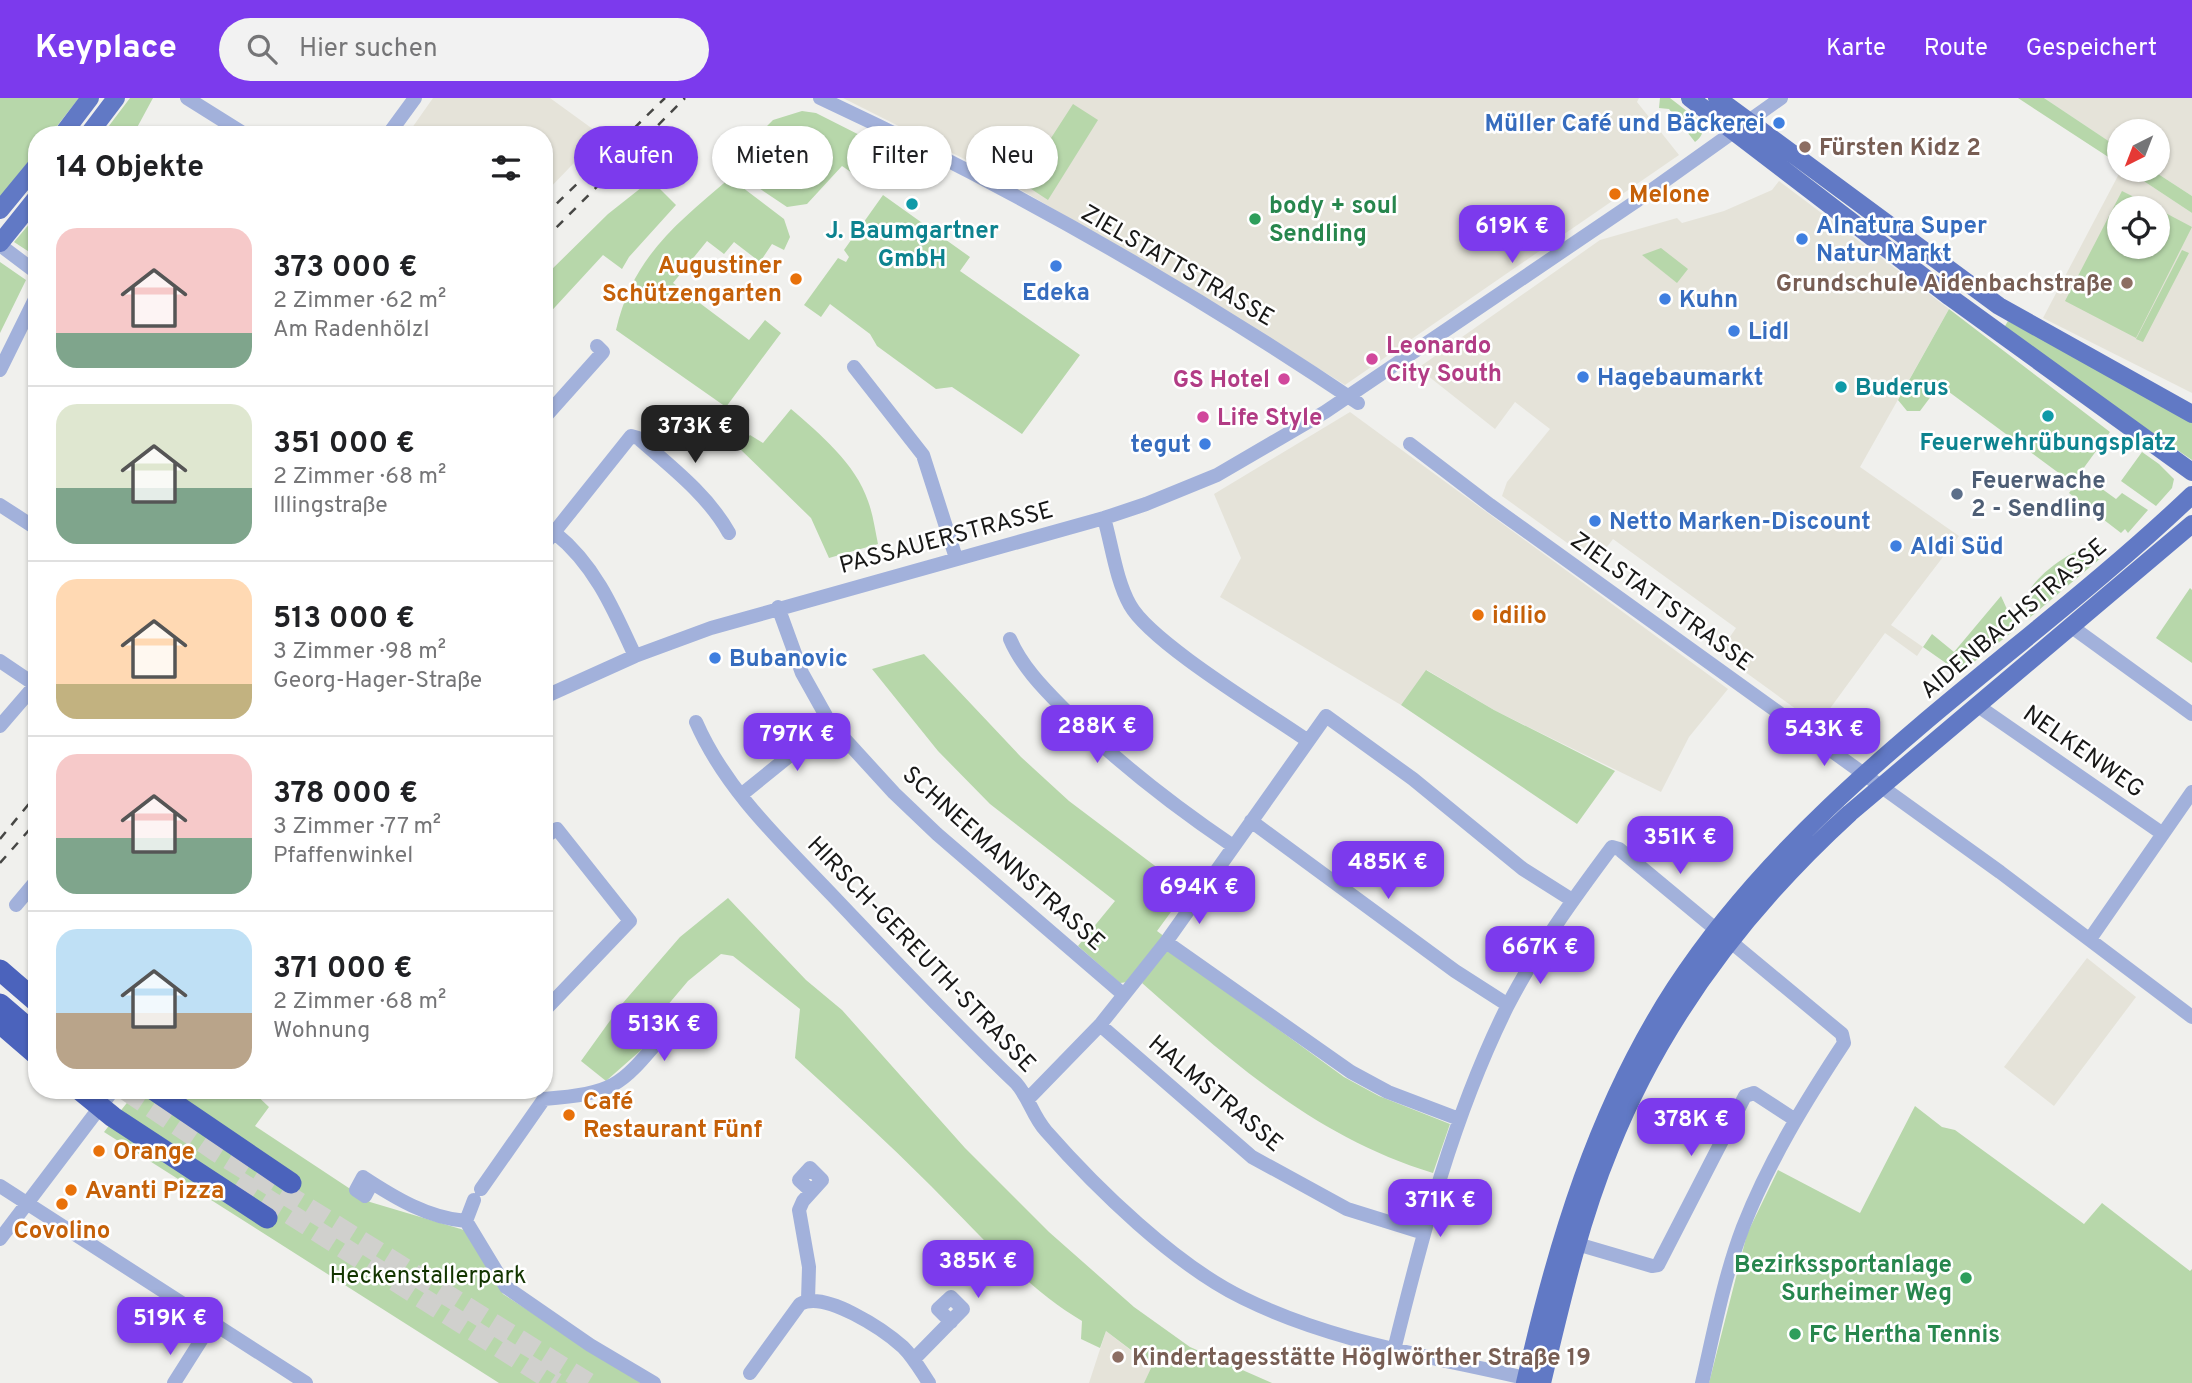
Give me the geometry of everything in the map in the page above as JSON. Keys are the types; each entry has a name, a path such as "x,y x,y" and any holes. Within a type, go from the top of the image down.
{"highway":[{"path":"0,970 28,994"},
{"path":"0,988 28,1011"},
{"path":"0,1004 28,1027"},
{"path":"0,1023 28,1047"},
{"path":"106,1099 267,1218"},
{"path":"167,1099 291,1183"}],"main road":[{"path":"69,126 90,98"},
{"path":"95,126 116,98"},
{"path":"1690,98 1740,126 1999,306 2192,414"},
{"path":"1717,98 1740,126 1950,297 2192,472"},
{"path":"0,210 28,176"},
{"path":"0,244 28,208"},
{"name":"AIDENBACHSTRASSE","path":"1724,935 1789,849 1865,776 2030,637 2192,495"},
{"name":"AIDENBACHSTRASSE","path":"1724,935 1800,858 1885,790 1978,706 2192,524"},
{"path":"2123,557 2137,572"},
{"path":"2030,637 2043,652"},
{"path":"1534,1382 1610,1147 1637,1089 1724,935"},
{"path":"1534,1382 1558,1246 1601,1130 1639,1051 1675,988 1724,935"}],"street":[{"path":"187,98 232,126"},
{"path":"395,126 415,98"},
{"name":"ZIELSTATTSTRASSE","path":"820,98 955,163 1180,289 1353,400"},
{"name":"PASSAUERSTRASSE","path":"553,693 635,656 778,607 1104,518 1217,475 1353,400 1781,98"},
{"path":"0,244 28,266"},
{"path":"0,370 28,313"},
{"path":"553,408 603,352 597,346"},
{"path":"854,367 923,455 956,558"},
{"path":"635,656 590,569 576,549 555,533 631,436 638,438 683,478 722,520 729,533"},
{"name":"ZIELSTATTSTRASSE","path":"1410,444 2090,939 2192,1017"},
{"path":"0,505 28,523"},
{"path":"1104,518 1126,595 1140,618 1196,664 1308,741"},
{"name":"SCHNEEMANNSTRASSE","path":"778,607 802,673 830,723 937,834 1124,995"},
{"path":"2072,627 2192,714"},
{"path":"1010,639 1037,680 1090,735 1158,794 1233,846"},
{"path":"0,661 28,679"},
{"path":"0,726 28,693"},
{"name":"NELKENWEG","path":"1978,706 2163,834"},
{"path":"1029,1098 1100,1026 1166,942 1326,716 1413,779 1523,869 1572,900"},
{"name":"HIRSCH-GEREUTH-STRASSE","path":"696,722 720,769 741,795 930,998 1029,1098 1033,1115 1070,1157 1172,1250 1241,1297 1285,1317 1394,1350 1534,1382"},
{"path":"741,795 830,723"},
{"path":"2090,939 2192,792"},
{"path":"1251,821 1455,971 1508,1005"},
{"path":"553,831 557,829 630,921 553,1002"},
{"path":"1394,1350 1424,1233 1459,1119 1508,1005 1572,900 1612,847 1619,849 1842,1034 1844,1043 1794,1119 1743,1228 1723,1292 1702,1383"},
{"path":"16,905 28,891"},
{"path":"1166,942 1351,1072 1388,1092 1459,1119"},
{"name":"HALMSTRASSE","path":"1100,1026 1252,1157 1347,1209 1424,1233"},
{"path":"553,1094 607,1090 641,1064 656,1044"},
{"path":"1577,1244 1652,1266 1658,1265 1745,1096 1754,1093 1794,1119"},
{"path":"0,1238 106,1099"},
{"path":"466,1221 477,1195 539,1099"},
{"path":"372,1183 420,1210 446,1220 466,1221"},
{"path":"0,1186 306,1383"},
{"path":"808,1300 809,1267 799,1210 811,1191"},
{"path":"466,1221 506,1287 590,1345 654,1383"},
{"path":"750,1373 800,1304 808,1300 830,1304 887,1335 914,1359 929,1383"},
{"path":"914,1359 950,1322"},
{"path":"174,1383 212,1323"}],"shaded area":[{"path":"433,98 550,98 589,126 574,126 574,163 553,185 553,126 413,126"},
{"path":"843,98 1639,98 1637,102 1679,155 1345,385 1219,306 1020,189 1058,189 1058,126 966,126 966,160 952,153 952,126 899,126"},
{"path":"2044,98 2192,98 2192,196 2170,182 2170,119 2107,119 2107,140"},
{"path":"1779,181 1949,309 1860,467 1959,536 1891,625 1923,647 1917,656 1885,633 1818,725 1719,653 1736,628 1613,539 1595,563 1502,496 1507,482 1550,429 1515,402 1495,429 1418,368 1600,240 1677,218 1682,223 1724,211 1772,190"},
{"name":"Grundschule Aidenbachstraße","path":"2115,182 2145,182 2166,196 2107,196"},
{"name":"Grundschule Aidenbachstraße","path":"2107,197 2107,259 2170,259 2170,198 2192,213 2192,393 2043,318"},
{"path":"1350,412 1728,689 1689,737 1661,792 1494,710 1427,670 1401,705 1220,597 1241,558 1214,494"},
{"path":"2087,958 2136,997 2054,1106 2004,1067"},
{"name":"Kindertagesstätte Höglwörther Straße 19","path":"1106,1331 1152,1367 1144,1383 1089,1383"}],"green space":[{"path":"0,98 79,98 57,126 28,126 28,162 0,197"},
{"path":"130,98 153,98 138,126 109,126"},
{"path":"1660,98 1670,98 1701,122 1702,133 1698,140 1695,142 1669,109 1659,108"},
{"path":"2018,98 2044,98 2107,140 2107,156"},
{"path":"1073,104 1098,120 1058,184 1058,127"},
{"path":"802,111 816,113 847,129 847,169 842,166 833,176 833,126 767,126 773,120"},
{"path":"2145,182 2170,182 2192,196 2192,213 2170,196"},
{"path":"640,189 660,189 676,205 629,257 622,269 603,255 553,309 553,268 608,214"},
{"path":"717,189 744,189 784,219 790,237 784,250 772,244 760,262 734,242 724,254 707,241 673,283 749,340 765,320 781,333 726,407 616,330 633,282 645,262 691,211"},
{"path":"760,189 821,189 807,204 787,207"},
{"path":"1031,189 1055,189 1048,200"},
{"path":"2122,191 2132,196 2119,196"},
{"path":"883,195 970,257 960,271 1080,355 1022,434 952,387 936,389 877,346 870,334 830,304 821,317 804,305 838,258 846,262 849,257 844,250"},
{"path":"2170,215 2192,227 2136,338 2065,301 2107,220 2107,259 2170,259"},
{"path":"28,226 28,251 14,242"},
{"path":"1661,248 1688,269 1677,283 1642,255"},
{"path":"2182,250 2189,253 2143,342 2136,339"},
{"path":"0,262 26,280 0,333"},
{"path":"1949,309 2110,432 2080,473 2116,499 2122,493 2148,510 2128,533 2125,529 2121,533 2069,493 2075,485 1945,389 1938,387 1920,411 1907,411 1898,400"},
{"path":"2008,321 2192,420 2192,460 2002,331"},
{"path":"791,409 836,450 855,474 870,506 878,544 829,558 811,518 738,447 750,435 763,443"},
{"path":"2142,452 2174,479 2172,488 2156,506 2121,481"},
{"path":"2098,545 2108,552 2028,619 2027,594 2041,576 2069,555"},
{"path":"2190,588 2192,590 2192,663 2156,638"},
{"path":"2001,596 2016,629 1960,673 1923,647 1932,634 1954,652"},
{"path":"924,654 1021,757 1069,801 1187,890 1157,931 1165,937 1128,982 1120,983 1078,946 1115,901 990,804 938,751 872,669"},
{"path":"1426,670 1494,710 1615,771 1577,824 1401,705"},
{"path":"728,898 806,980 842,1010 965,1148 1049,1232 1134,1307 1190,1347 1272,1383 1144,1383 1152,1366 1106,1331 1100,1348 1081,1339 1082,1321 1022,1276 898,1153 795,1058 800,1009 733,956 721,954 688,981 645,1032 648,1044 606,1081 581,1061 622,1004 680,937"},
{"path":"1169,950 1344,1077 1379,1096 1450,1124 1433,1173 1391,1158 1314,1118 1243,1069 1209,1041 1142,983 1163,951"},
{"name":"Heckenstallerpark","path":"130,1099 261,1099 269,1107 255,1126 370,1202 464,1230 503,1294 641,1383 499,1383 104,1132"},
{"name":"Bezirkssportanlage Surheimer Weg","path":"1915,1106 1942,1127 1955,1130 2084,1224 2102,1203 2190,1271 2192,1269 2192,1383 1709,1383 1747,1234 1778,1170 1860,1213"}],"tunnel":[{"path":"139,1099 216,1151 588,1383"},
{"path":"238,1181 556,1383"}],"railway":[{"path":"553,207 665,98"},
{"path":"553,231 685,98"},
{"path":"0,839 28,805"},
{"path":"0,863 28,831"}],"place":[{"name":"Müller Café und Bäckerei","path":"1779,123"},
{"name":"Fürsten Kidz 2","path":"1805,147"},
{"name":"Melone","path":"1615,194"},
{"name":"J. Baumgartner GmbH","path":"912,204"},
{"name":"body + soul Sendling","path":"1255,219"},
{"name":"Alnatura Super Natur Markt","path":"1802,239"},
{"name":"Edeka","path":"1056,266"},
{"name":"Augustiner Schützengarten","path":"796,279"},
{"name":"Grundschule Aidenbachstraße","path":"2127,283"},
{"name":"Kuhn","path":"1665,299"},
{"name":"Lidl","path":"1734,331"},
{"name":"Leonardo City South","path":"1372,359"},
{"name":"Hagebaumarkt","path":"1583,377"},
{"name":"GS Hotel","path":"1284,379"},
{"name":"Buderus","path":"1841,387"},
{"name":"Feuerwehrübungsplatz","path":"2048,416"},
{"name":"Life Style","path":"1203,417"},
{"name":"tegut","path":"1205,444"},
{"name":"Feuerwache 2 - Sendling","path":"1957,494"},
{"name":"Netto Marken-Discount","path":"1595,521"},
{"name":"Aldi Süd","path":"1896,546"},
{"name":"idilio","path":"1478,615"},
{"name":"Bubanovic","path":"715,658"},
{"name":"Café Restaurant Fünf","path":"569,1115"},
{"name":"Orange","path":"99,1151"},
{"name":"Avanti Pizza","path":"71,1190"},
{"name":"Covolino","path":"62,1204"},
{"name":"Bezirkssportanlage Surheimer Weg","path":"1966,1278"},
{"name":"FC Hertha Tennis","path":"1795,1334"},
{"name":"Kindertagesstätte Höglwörther Straße 19","path":"1118,1357"}]}
